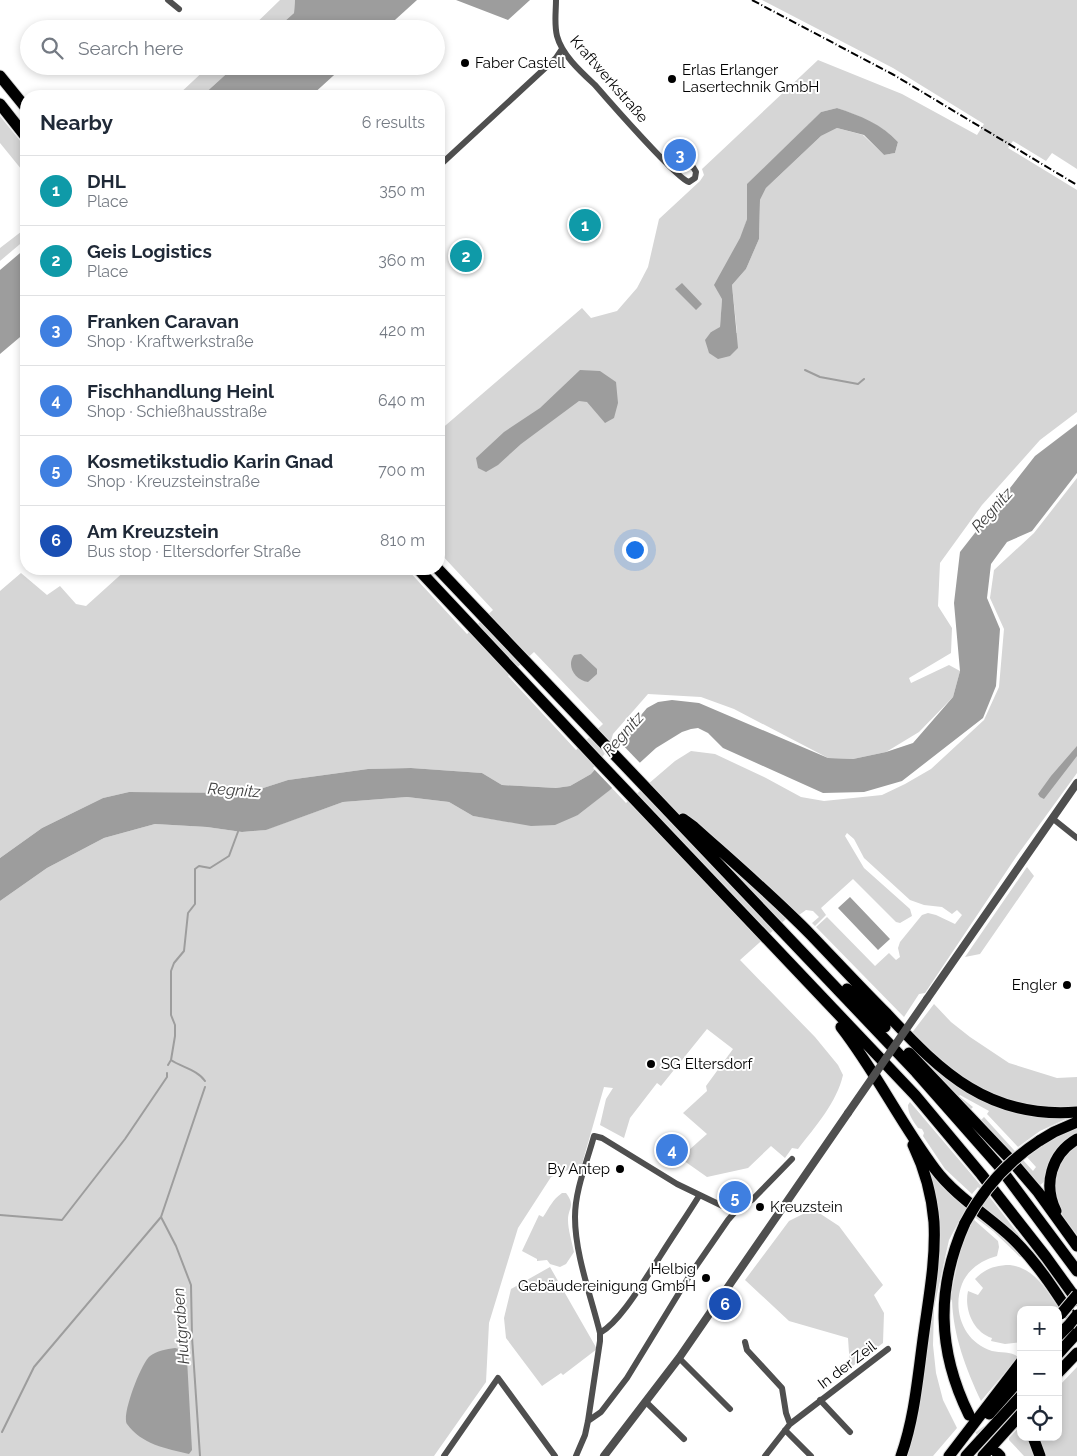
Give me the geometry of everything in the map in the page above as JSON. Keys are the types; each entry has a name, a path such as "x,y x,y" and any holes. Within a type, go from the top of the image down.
{"highway":[{"path":"0,76 20,101"},
{"path":"0,104 20,129"},
{"path":"424,575 915,1095 982,1174 1077,1300"},
{"path":"444,575 657,800 745,882 805,928 922,1052 957,1081 988,1098 1008,1105 1046,1112 1077,1112"},
{"path":"657,800 694,827 961,1122 998,1165 1077,1271"},
{"path":"794,939 860,1000 1009,1158 1038,1192 1077,1245"},
{"path":"784,956 863,1055 897,1112 935,1169 948,1184 998,1225 1029,1256 1057,1294 1075,1329"},
{"path":"897,1112 917,1154 925,1178 934,1220 932,1270 914,1400 908,1436 901,1456"},
{"path":"969,1415 949,1364 945,1337 943,1310 947,1274 954,1248 965,1223 979,1199 996,1177 1016,1157 1038,1141 1077,1122"},
{"path":"1077,1139 1064,1148 1057,1158 1051,1171 1049,1184 1054,1206 1077,1245"},
{"path":"1062,1313 1077,1295"},
{"path":"1060,1351 1075,1329 1077,1315"},
{"path":"1062,1334 1075,1329"},
{"path":"1062,1370 1077,1353"},
{"path":"950,1456 1017,1367"},
{"path":"950,1456 1017,1382"},
{"path":"966,1456 1017,1400"},
{"path":"983,1456 1017,1418"},
{"path":"1034,1441 1040,1456"}],"street":[{"path":"168,0 179,9"},
{"name":"Kraftwerkstraße","path":"556,0 556,30 562,49 668,164"},
{"path":"445,160 556,58 562,49"},
{"path":"604,1456 679,1358 1077,783"},
{"path":"1052,818 1077,838"},
{"path":"576,1456 585,1435 588,1421 600,1342 600,1333 578,1248 575,1217 577,1198 594,1136 602,1138 699,1196 735,1212"},
{"path":"588,1421 601,1412 627,1378 690,1275 735,1212 753,1199 792,1159"},
{"path":"600,1333 608,1329 631,1299 681,1226 699,1196"},
{"path":"745,1342 747,1350 782,1388 786,1413 790,1424"},
{"name":"In der Zeil","path":"765,1456 790,1424 888,1349"},
{"path":"679,1358 730,1409"},
{"path":"444,1456 498,1378 555,1456"},
{"name":"In der Zeil","path":"820,1400 850,1432"},
{"path":"646,1402 684,1439"},
{"path":"786,1430 811,1456"}],"shaded area":[{"path":"280,0 295,0 294,13 286,20 259,20"},
{"path":"295,0 417,0 395,20 286,20 294,13"},
{"path":"456,0 530,0 508,20"},
{"path":"762,0 1077,0 1077,169 1052,153 1046,161 1013,141 1008,148 1077,190 1077,412 1040,440 982,505 940,563 938,606 952,628 951,653 909,678 911,683 949,665 960,671 953,697 919,732 886,752 853,759 828,758 734,709 701,697 648,694 613,734 607,754 591,774 570,786 556,788 502,785 482,773 411,768 368,769 288,780 248,793 129,792 103,798 42,828 0,858 0,591 20,574 47,595 60,586 76,604 86,606 120,575 413,575 467,634 493,610 445,558 445,426 582,308 591,318 617,311 637,288 648,267 659,219 700,181 704,175 702,169 818,60 902,94 977,135 984,124 893,68","holes":["837,108 878,126 898,142 895,153 884,155 863,135 837,128 821,136 766,188 760,200 759,239 746,269 732,285 737,333 711,332 720,328 722,299 747,219 748,184 821,112","534,652 603,724 576,750 508,676"]},
{"path":"199,75 225,75 209,90 183,90"},
{"path":"225,75 334,75 318,90 209,90"},
{"path":"837,108 862,117 885,130 898,142 895,153 884,155 864,135 837,128 821,136 766,188 760,200 759,239 746,269 732,285 738,348 730,356 718,359 709,353 705,340 711,332 720,327 722,299 714,285 740,238 747,219 747,184 821,112"},
{"path":"0,116 20,141 20,168 0,143"},
{"path":"20,233 20,244 0,261 0,248"},
{"path":"20,253 20,337 0,354 0,270"},
{"path":"682,283 702,304 696,310 675,289"},
{"path":"580,370 600,371 616,382 618,403 614,418 605,423 587,402 579,401 521,444 498,465 486,472 478,468 476,458 504,432 540,408"},
{"path":"1077,424 1077,473 1032,531 1007,542 991,564 987,598 1000,629 996,686 983,718 902,781 864,792 823,793 723,748 708,733 698,728 682,732 656,748 610,790 578,815 555,825 531,826 473,816 449,802 407,797 343,802 266,830 242,832 207,827 155,824 104,838 47,868 0,901 0,858 42,828 103,798 129,792 248,793 288,780 368,769 411,768 482,773 502,785 556,788 570,786 591,774 647,708 658,702 672,700 699,703 828,758 853,759 886,752 913,743 953,697 960,671 954,603 960,552 1035,456"},
{"path":"1077,478 1077,773 1016,857 925,993 919,994 904,1017 816,927 827,917 875,966 889,953 896,960 900,957 898,948 900,942 922,915 928,913 936,915 955,924 962,915 957,910 952,914 942,907 924,905 910,900 864,858 854,839 847,833 845,836 864,868 910,909 912,916 900,923 896,922 853,879 821,908 826,915 815,926 812,923 819,917 813,911 806,910 799,915 795,911 740,960 815,1037 838,1065 843,1075 831,1104 798,1149 792,1148 785,1158 771,1146 748,1168 707,1177 680,1158 707,1134 683,1113 707,1091 706,1086 733,1049 707,1029 661,1086 657,1083 630,1118 624,1138 600,1125 606,1099 613,1088 604,1087 582,1164 551,1177 518,1228 489,1323 486,1382 434,1456 0,1456 0,901 47,868 104,838 155,824 207,827 242,832 265,830 343,802 407,797 449,802 473,816 516,823 578,815 612,788 626,803 675,761 691,751 715,754 801,797 824,801 882,795 931,769 984,720 999,687 1004,629 990,598 994,570 1034,533"},
{"path":"581,654 597,669 597,674 588,682 579,678 571,668 574,655"},
{"path":"1077,746 1077,756 1044,799 1040,797 1038,794 1051,776"},
{"path":"1027,867 1034,876 980,954 965,957"},
{"path":"850,897 890,939 878,950 838,908"},
{"path":"934,1004 951,1022 970,1037 1009,1063 1057,1078 1077,1077 1077,1107 1031,1105 1016,1102 987,1093 960,1078 911,1034"},
{"path":"912,1049 946,1078 961,1088 1068,1118 1040,1131 1018,1147 987,1114 989,1111 960,1095 973,1107 970,1110"},
{"path":"910,1102 978,1182 1027,1245 1024,1245 980,1206 986,1198 978,1187 972,1194 945,1169 923,1136 922,1129 918,1128 911,1117 908,1108"},
{"path":"984,1117 1033,1171 1036,1167 1026,1156 1042,1145 1077,1127 1077,1135 1045,1181 1039,1186 980,1121"},
{"path":"1077,1146 1077,1235 1059,1209 1056,1200 1055,1182 1064,1158"},
{"path":"927,1169 999,1232 1022,1257 993,1231 965,1210 949,1240 934,1308 933,1345 936,1373 943,1400 957,1428 933,1456 906,1456 934,1291"},
{"path":"562,1193 566,1193 571,1201 568,1224 574,1252 566,1264 560,1267 550,1264 547,1260 537,1261 537,1259 522,1251 539,1215 543,1217 553,1201"},
{"path":"813,1209 839,1226 883,1285 874,1295 884,1313 883,1343 850,1368 848,1338 789,1321 745,1280 789,1221"},
{"path":"973,1219 998,1241 997,1256 976,1266 962,1284 958,1304 959,1314 967,1333 982,1347 1017,1356 981,1401 961,1352 952,1300 950,1299 960,1251"},
{"path":"1010,1265 1026,1270 1038,1280 1057,1306 1017,1306 1017,1342 1005,1344 991,1341 992,1338 980,1331 971,1319 967,1305 968,1291 978,1295 983,1288 975,1279 991,1268"},
{"path":"550,1267 597,1349 563,1375 561,1373 542,1386 506,1338 504,1318 511,1289"},
{"path":"175,1348 179,1349 187,1359 192,1450 189,1454 163,1448 147,1441 133,1431 127,1424 126,1419 129,1401 146,1361 156,1353"},
{"path":"1077,1367 1077,1456 1046,1456 1040,1441 1062,1441 1062,1383"},
{"path":"1017,1429 1017,1441 1030,1441 1035,1456 1024,1456 1009,1438"}],"pier":[{"path":"617,739 642,765 614,790 593,768"}],"waterway":[{"path":"805,370 820,377 858,384 864,379"},
{"name":"Hutgraben","path":"205,1081 194,1071 171,1060 175,1036 175,1025 171,1015 171,971 174,963 184,951 188,913 195,904 195,869 199,866 210,868 229,856 239,829"},
{"name":"Hutgraben","path":"168,1065 171,1060"},
{"path":"0,1215 62,1220 125,1139 167,1077 167,1073"},
{"name":"Hutgraben","path":"200,1456 192,1337 191,1285 176,1246 161,1217 205,1087"},
{"path":"2,1432 34,1367 161,1217"}],"tunnel":[{"path":"970,1416 997,1453"}],"railway":[{"path":"752,0 894,75 1077,185"}],"place":[{"name":"Faber Castell","path":"465,63"},
{"name":"Erlas Erlanger Lasertechnik GmbH","path":"672,79"},
{"name":"Franken Caravan","path":"680,155"},
{"name":"DHL","path":"585,225"},
{"name":"Geis Logistics","path":"466,256"},
{"name":"Engler","path":"1067,985"},
{"name":"SG Eltersdorf","path":"651,1064"},
{"name":"Fischhandlung Heinl","path":"672,1150"},
{"name":"By Antep","path":"620,1169"},
{"name":"Kosmetikstudio Karin Gnad","path":"735,1197"},
{"name":"Kreuzstein","path":"760,1207"},
{"name":"Helbig Gebäudereinigung GmbH","path":"706,1278"},
{"name":"Am Kreuzstein","path":"725,1304"}],"water label":[{"name":"Regnitz","path":"992,510"},
{"name":"Regnitz","path":"623,734"},
{"name":"Regnitz","path":"234,790"}]}
